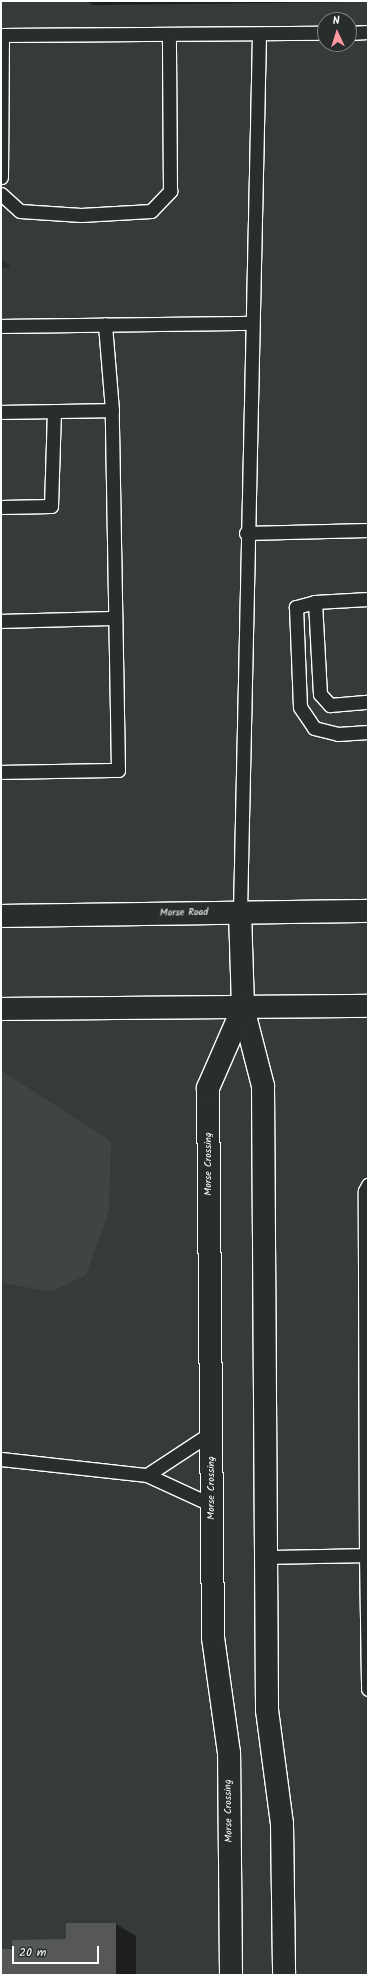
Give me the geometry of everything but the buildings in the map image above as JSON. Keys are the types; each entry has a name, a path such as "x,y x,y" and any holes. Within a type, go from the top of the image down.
{"main road":[{"name":"Morse Road","path":"1,916 368,911"},
{"name":"Morse Crossing","path":"240,912 243,1008 263,1086 267,1710 282,1824 284,1975"},
{"path":"1,1010 368,1006"},
{"name":"Morse Crossing","path":"231,1975 229,1753 213,1637 208,1088 243,1008"}],"lane":[{"path":"357,33 368,32"},
{"path":"1,178 1,35 317,33"},
{"path":"240,912 246,532 259,34"},
{"path":"1,194 20,211 81,215 151,211 170,191 169,35"},
{"path":"1,326 252,323"},
{"path":"1,772 118,770 114,618 112,410 105,324"},
{"path":"1,412 112,410"},
{"path":"1,506 51,506 54,411"},
{"path":"246,532 368,530"},
{"path":"368,599 315,602 296,607 300,707 314,728 338,734 368,732"},
{"path":"315,602 320,694 330,705 368,702"},
{"path":"1,621 114,618"},
{"path":"368,1185 365,1191 368,1689"},
{"path":"147,1475 211,1433"},
{"path":"1,1458 147,1475 212,1505"},
{"path":"266,1557 366,1555"}],"shaded area":[{"path":"1,1 368,1 368,1975 1,1975 1,1283 51,1292 111,1141 1,1070 1,268 11,267 1,259"},
{"path":"1,1070 111,1141 109,1211 86,1275 51,1292 1,1283"}]}
